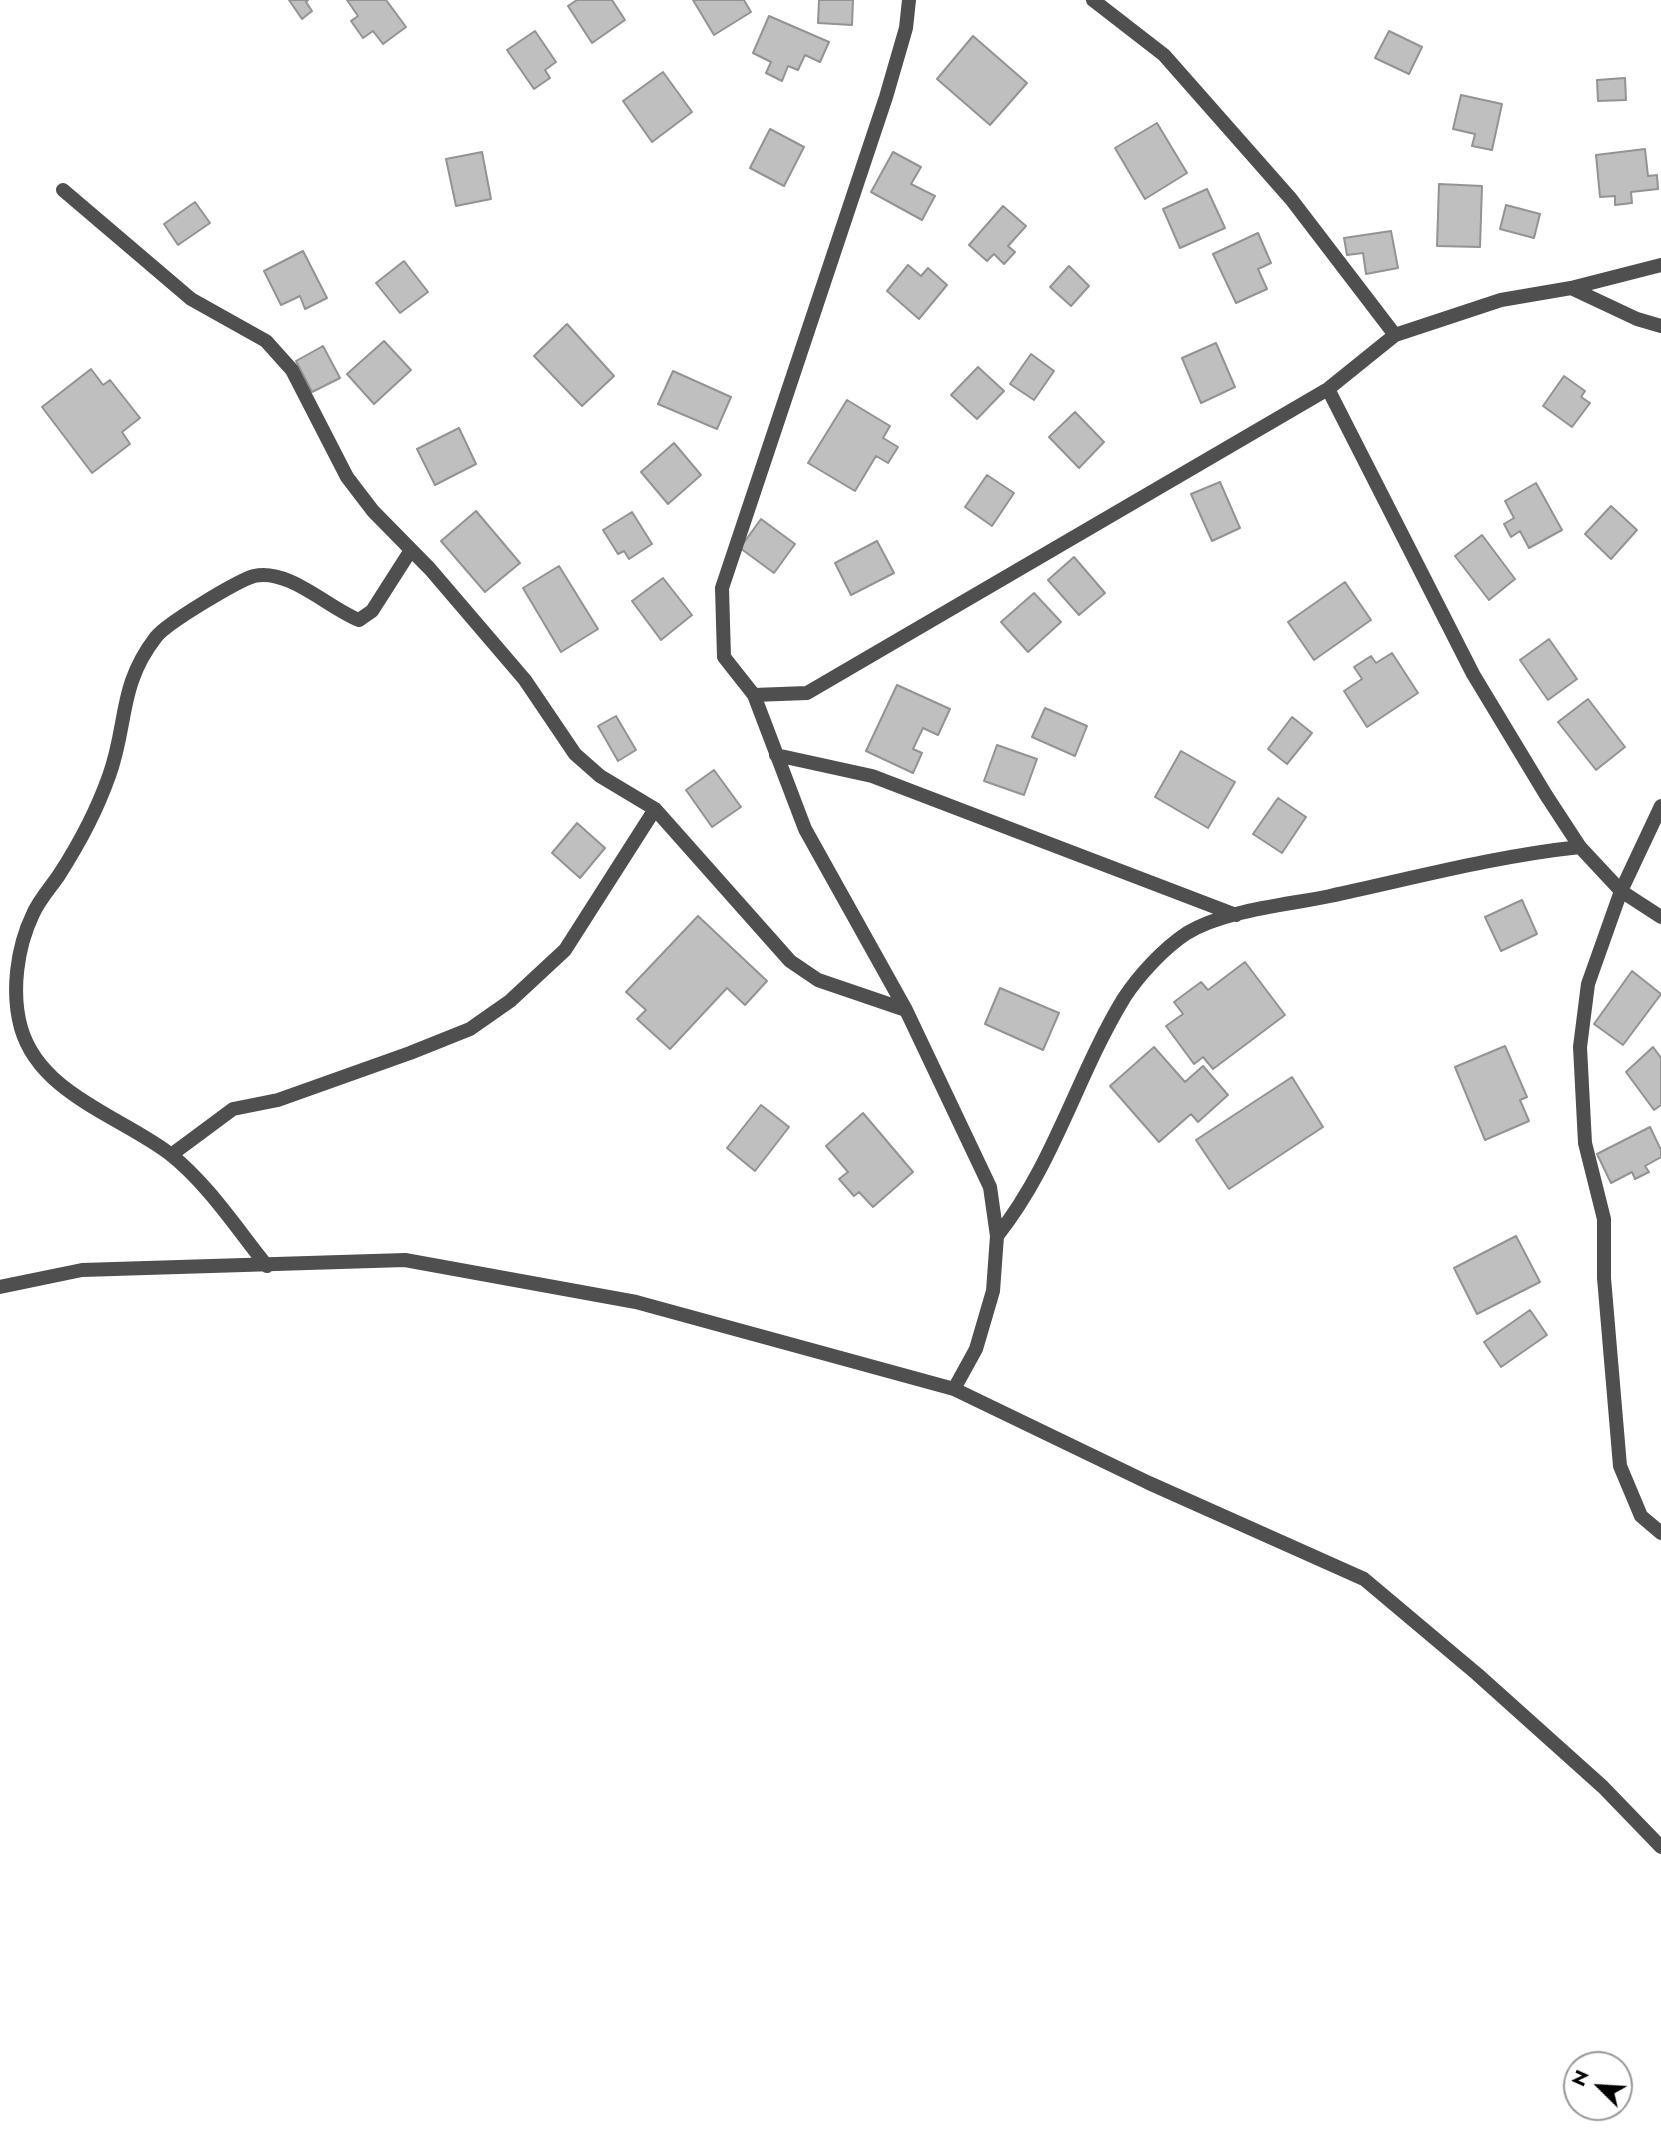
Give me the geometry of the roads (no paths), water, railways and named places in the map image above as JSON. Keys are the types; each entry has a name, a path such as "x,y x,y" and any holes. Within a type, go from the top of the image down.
{"street":[{"path":"909,0 906,28 886,97 722,588 724,657 754,695 805,830 906,1010 990,1188 997,1236 993,1291 976,1349 954,1389"},
{"path":"1093,0 1164,55 1291,199 1395,335"},
{"path":"63,190 191,299 266,341 292,370 346,477 373,511 526,680 575,754 600,776 655,809 790,961 818,981 906,1010"},
{"path":"754,695 807,692 1328,389 1395,335 1501,300 1571,288 1661,265"},
{"path":"1571,288 1637,319 1661,326"},
{"path":"1328,389 1473,674 1580,847 1621,891 1661,917"},
{"path":"267,1266 211,1197 171,1155 65,1087 36,1061 21,1027 16,986 19,958 33,914 87,827 110,774 128,687 158,635 186,614 253,576 273,575 359,620 372,611 411,550"},
{"path":"776,755 872,776 1236,915"},
{"path":"1661,806 1621,891 1588,984 1580,1047 1580,1105 1584,1143 1604,1219 1604,1278 1620,1466 1641,1516 1661,1533"},
{"path":"171,1155 233,1109 278,1100 410,1053 470,1029 510,1001 565,950 655,809"},
{"path":"997,1236 1018,1209 1041,1171 1125,997 1156,960 1188,933 1236,915 1460,865 1580,847"},
{"path":"0,1287 82,1270 405,1260 636,1303 954,1389 1149,1483 1364,1579 1477,1674 1584,1770 1661,1847"}]}
